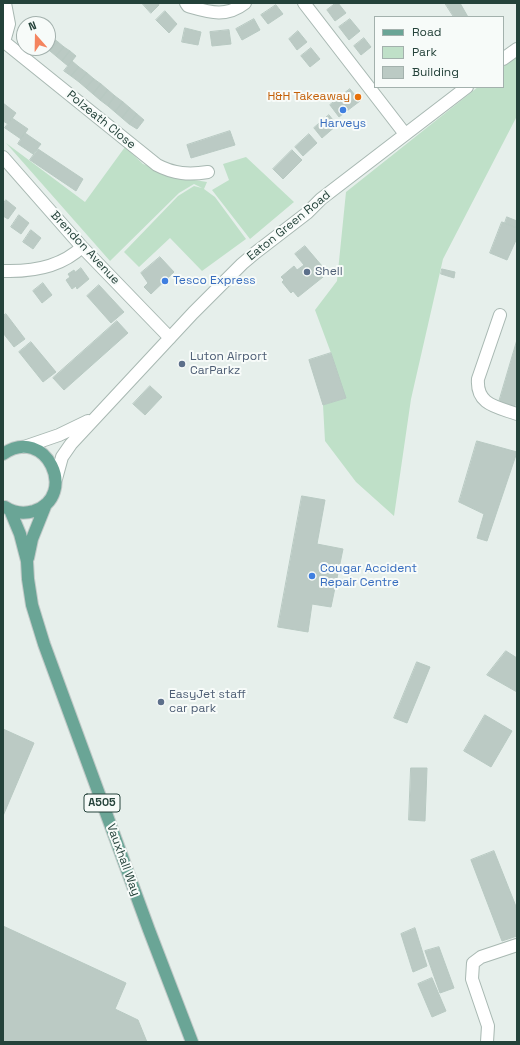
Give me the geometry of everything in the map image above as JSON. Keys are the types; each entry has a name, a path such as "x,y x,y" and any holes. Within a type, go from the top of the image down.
{"main road":[{"path":"3,444 32,448 41,452 49,460 55,470 56,479"},
{"path":"3,454 9,450 20,447"},
{"name":"Vauxhall Way","path":"27,561 32,539 46,504 54,491 56,479"},
{"path":"5,508 17,512 28,513 46,504"},
{"name":"Vauxhall Way","path":"5,508 20,534 27,561 32,605 44,644 140,907 192,1042"}],"street":[{"path":"4,42 8,24 5,3"},
{"path":"186,3 188,6 213,13 237,10 245,3"},
{"path":"304,3 405,134"},
{"name":"Polzeath Close","path":"4,42 157,165 177,173 194,174 208,172"},
{"path":"504,59 517,49"},
{"name":"Eaton Green Road","path":"56,479 62,457 71,444 193,313 255,253 308,213 321,199 466,88"},
{"name":"Brendon Avenue","path":"3,157 82,248 170,338"},
{"path":"3,271 28,270 45,266 69,258 82,248"},
{"path":"500,315 478,379 477,387 479,394 485,402 517,414"},
{"name":"Eaton Green Road","path":"20,447 58,435 94,418"},
{"path":"487,1042 488,1026 472,979 473,963 481,957 517,945"}],"green space":[{"path":"517,56 517,116 443,259 411,399 394,516 356,482 325,441 323,405 345,398 331,353 315,310 337,281 346,192 477,88 504,88 504,66"},
{"path":"6,143 85,202 125,147 143,164 182,178 207,182 204,189 215,197 246,239 202,271 170,238 139,267 124,252 178,196 194,186 202,188 194,184 179,193 110,261"},
{"path":"246,157 294,202 250,239 212,190 229,180 223,164"}],"building":[{"path":"142,3 158,3 159,5 151,13"},
{"path":"338,3 346,13 335,21 327,10"},
{"path":"445,3 460,3 467,16 453,16"},
{"path":"276,5 283,14 268,24 261,15"},
{"path":"165,11 177,24 169,33 156,20"},
{"path":"254,19 260,30 242,40 236,29"},
{"path":"350,19 360,31 349,40 339,27"},
{"path":"185,28 201,32 198,45 182,42"},
{"path":"229,30 231,44 212,46 210,32"},
{"path":"298,31 307,42 297,50 289,39"},
{"path":"364,38 371,47 361,55 354,46"},
{"path":"58,42 64,47 56,56 56,44"},
{"path":"64,47 70,51 62,61 56,56"},
{"path":"311,48 320,59 310,67 301,56"},
{"path":"70,51 76,56 68,66 62,61"},
{"path":"72,61 79,67 71,76 64,71"},
{"path":"79,67 87,73 79,82 71,76"},
{"path":"87,73 94,79 86,88 79,82"},
{"path":"94,79 101,84 93,94 86,88"},
{"path":"101,84 108,90 100,100 93,94"},
{"path":"350,89 360,101 339,117 330,105"},
{"path":"108,90 115,96 108,106 100,100"},
{"path":"115,96 123,102 115,112 108,106"},
{"path":"123,102 130,108 122,118 115,112"},
{"path":"3,103 16,113 8,124 3,121"},
{"path":"130,108 137,114 129,124 122,118"},
{"path":"137,114 144,120 137,129 129,124"},
{"path":"329,115 337,125 322,138 314,128"},
{"path":"12,118 28,129 21,139 5,128"},
{"path":"230,131 235,145 191,158 187,145"},
{"path":"25,133 41,144 33,154 18,144"},
{"path":"309,134 317,143 303,156 295,147"},
{"path":"38,149 83,179 76,191 30,160"},
{"path":"292,150 302,160 283,179 273,169"},
{"path":"6,200 16,208 8,219 3,216 3,204"},
{"path":"19,215 29,223 21,234 11,227"},
{"path":"507,217 517,221 517,228 505,223"},
{"path":"502,222 517,228 517,238 507,260 490,253"},
{"path":"31,230 41,238 33,249 23,242"},
{"name":"Shell","path":"305,246 328,273 298,297 293,291 291,293 282,282 284,280 281,277 294,266 297,270 304,265 295,254"},
{"path":"160,257 174,272 151,294 144,287 148,283 141,273"},
{"path":"81,268 89,279 77,289 76,286 72,289 66,280 70,277 68,274"},
{"path":"442,269 455,272 454,278 441,274"},
{"path":"43,283 52,295 42,303 33,291"},
{"path":"99,285 124,312 111,323 87,296"},
{"path":"6,314 25,339 14,347 3,333 3,316"},
{"path":"117,321 128,333 64,390 53,378"},
{"path":"517,340 517,398 515,406 499,402"},
{"path":"31,342 56,372 43,382 19,352"},
{"path":"331,353 346,398 323,405 309,360"},
{"path":"150,386 162,397 145,415 133,404"},
{"path":"477,441 517,452 487,541 477,538 484,514 459,502"},
{"name":"Cougar Accident Repair Centre","path":"302,496 325,500 317,544 343,549 331,607 312,604 308,632 278,627"},
{"path":"506,651 517,658 517,692 487,675"},
{"path":"417,662 430,667 407,723 394,718"},
{"path":"485,715 512,731 491,767 464,751"},
{"path":"3,729 34,743 3,816"},
{"path":"411,768 427,768 425,821 409,820"},
{"path":"494,851 517,909 517,936 502,941 471,860"},
{"path":"3,926 126,983 115,1009 138,1020 147,1042 3,1042"},
{"path":"415,928 427,966 413,972 401,934"},
{"path":"439,947 454,988 440,993 425,951"},
{"path":"432,978 446,1011 432,1017 418,984"}],"place":[{"name":"H&H Takeaway","path":"358,97"},
{"name":"Harveys","path":"343,110"},
{"name":"Shell","path":"307,272"},
{"name":"Tesco Express","path":"165,281"},
{"name":"Luton Airport CarParkz","path":"182,364"},
{"name":"Cougar Accident Repair Centre","path":"312,576"},
{"name":"EasyJet staff car park","path":"161,702"}]}
